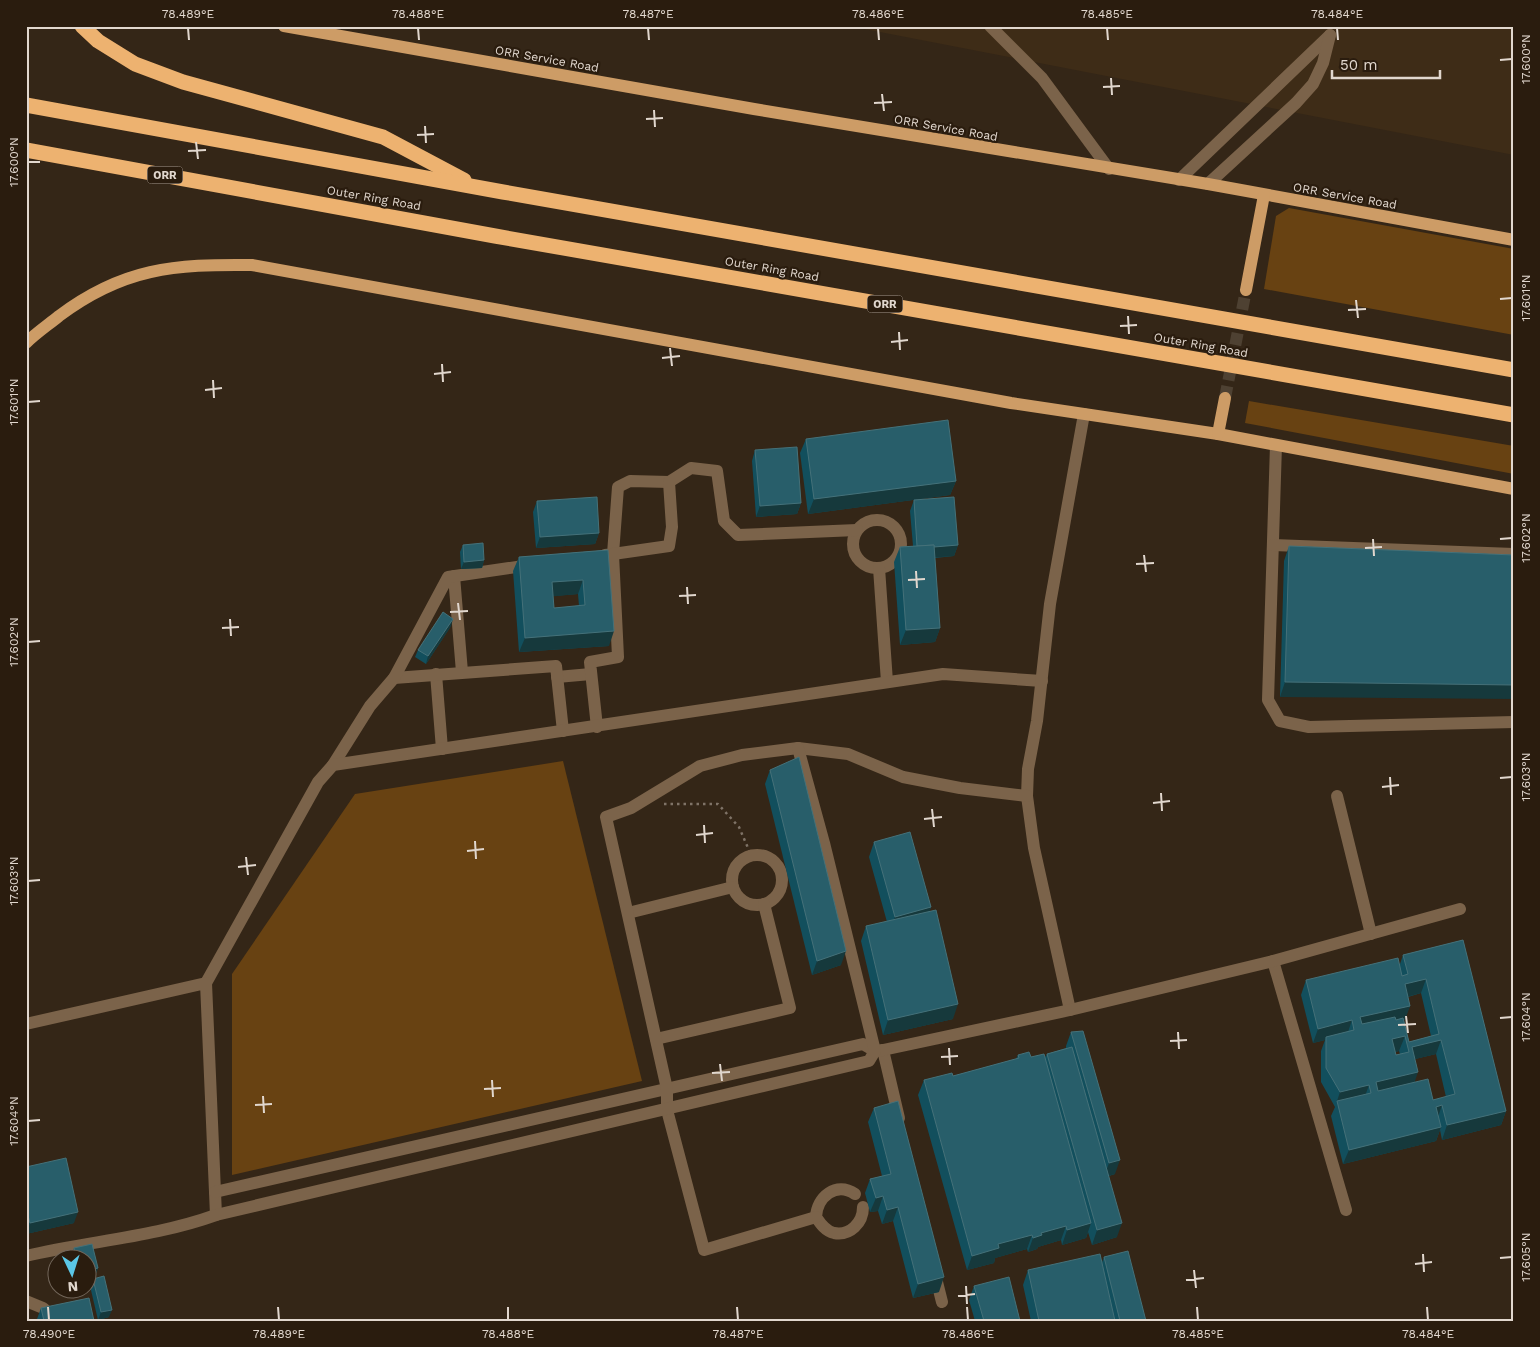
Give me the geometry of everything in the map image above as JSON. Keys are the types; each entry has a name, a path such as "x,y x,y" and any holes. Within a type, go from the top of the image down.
{"highway":[{"path":"82,26 98,41 136,64 183,82 383,137 479,188"},
{"path":"26,105 479,188 1514,370"},
{"name":"Outer Ring Road","path":"26,150 495,236 1514,415"}],"main road":[{"name":"ORR Service Road","path":"284,26 1109,169 1208,184 1514,240"},
{"path":"1246,290 1264,195"},
{"path":"26,343 80,301 128,276 171,268 252,265 854,375 1084,414 1218,434 1514,488"},
{"path":"1218,434 1225,398"}],"street":[{"path":"990,26 1042,78 1109,169"},
{"path":"1179,180 1330,30"},
{"path":"1208,184 1296,103 1313,84 1324,63 1330,30"},
{"path":"1070,1010 1034,848 1027,796 1028,769 1042,681 1050,604 1084,414"},
{"path":"1276,445 1268,700 1280,721 1310,727 1514,722"},
{"path":"597,727 590,662 618,657 613,554 618,487 630,481 669,482 691,468 717,471 724,521 738,535 857,530"},
{"path":"594,557 669,546 672,527 669,482"},
{"path":"882,520 894,526 901,538 900,552 892,562 879,568 866,565 856,556 853,543 857,530 868,521 882,520"},
{"path":"1273,545 1514,554"},
{"path":"216,1215 206,983 318,782 332,765 370,706 394,678 448,577 547,563"},
{"path":"879,568 887,682"},
{"path":"454,576 462,672"},
{"path":"394,678 556,666 563,731"},
{"path":"436,674 442,749"},
{"path":"557,677 591,674"},
{"path":"332,765 943,674 1042,681"},
{"path":"816,1217 704,1250 667,1110 668,1089 606,817 632,808 700,766 742,755 798,748 848,754 903,777 960,788 1027,796"},
{"path":"798,748 902,1132"},
{"path":"1338,796 1372,934"},
{"path":"751,855 764,856 775,862 782,873 782,886 775,898 764,904 751,904 740,898 733,887 732,874 739,862 751,855"},
{"path":"628,913 733,887"},
{"path":"656,1039 790,1008 764,904"},
{"path":"215,1192 863,1044 879,1050 1070,1010 1273,961 1460,909"},
{"path":"1273,961 1346,1210"},
{"path":"26,1024 206,983"},
{"path":"26,1256 190,1224 216,1215 667,1110 869,1061 879,1050"},
{"path":"855,1194 842,1190 826,1195 820,1200 816,1217 822,1226 833,1233 840,1232 856,1226 862,1220 863,1208"},
{"path":"933,1264 942,1302"},
{"path":"26,1301 42,1308 51,1315"}],"path":[{"path":"659,804 678,802 718,804 739,827 751,855"}],"shaded area":[{"path":"849,26 1514,26 1514,155"},
{"path":"1289,208 1514,249 1514,335 1264,289 1276,216"},
{"path":"1249,401 1514,446 1514,474 1245,423"},
{"path":"563,761 642,1081 232,1175 232,974 355,794"}],"building":[{"path":"948,420 956,481 814,499 806,439"},
{"path":"797,447 801,503 760,506 755,450"},
{"path":"597,497 599,533 540,537 537,501"},
{"path":"954,497 958,545 917,546 914,500"},
{"path":"483,543 484,560 464,562 463,545"},
{"path":"934,545 940,628 906,630 900,547"},
{"path":"1289,546 1514,555 1514,685 1285,682"},
{"path":"608,550 614,631 525,638 519,557","holes":["583,580 585,605 554,608 552,582"]},
{"path":"443,612 453,619 428,656 418,650"},
{"path":"799,757 846,951 817,961 770,770"},
{"path":"910,832 931,907 895,917 874,842"},
{"path":"936,910 958,1004 888,1020 866,926"},
{"path":"1463,940 1506,1111 1447,1125 1442,1105 1436,1107 1441,1127 1349,1150 1337,1101 1371,1093 1369,1085 1340,1092 1326,1068 1326,1037 1354,1030 1352,1020 1318,1029 1306,980 1398,958 1402,976 1408,974 1403,955","holes":["1426,979 1439,1034 1409,1042 1403,1018 1396,1020 1395,1017 1362,1024 1360,1017 1410,1006 1405,984","1405,1036 1409,1052 1396,1055 1392,1039","1441,1040 1455,1094 1433,1100 1428,1079 1378,1091 1376,1082 1418,1072 1412,1047"]},
{"path":"1083,1031 1120,1160 1109,1163 1071,1032"},
{"path":"1072,1047 1122,1223 1097,1230 1047,1054"},
{"path":"1029,1052 1031,1057 1044,1054 1091,1223 1067,1230 1066,1226 1041,1233 1042,1235 1033,1238 1032,1235 998,1244 999,1248 972,1256 924,1080 952,1073 953,1076 1019,1058 1018,1055"},
{"path":"898,1101 944,1277 918,1284 898,1207 887,1210 883,1196 876,1198 870,1179 891,1174 874,1108"},
{"path":"66,1158 78,1212 30,1223 26,1208 26,1167"},
{"path":"92,1244 94,1250 74,1250 74,1248"},
{"path":"1128,1251 1146,1321 1120,1321 1104,1257"},
{"path":"1100,1254 1115,1321 1039,1321 1028,1270"},
{"path":"104,1276 112,1310 101,1312 98,1300 98,1278"},
{"path":"1009,1277 1020,1321 984,1321 974,1286"},
{"path":"79,1300 89,1300 94,1321 44,1321 41,1308"}],"tunnel":[{"path":"1225,398 1246,290"}]}
